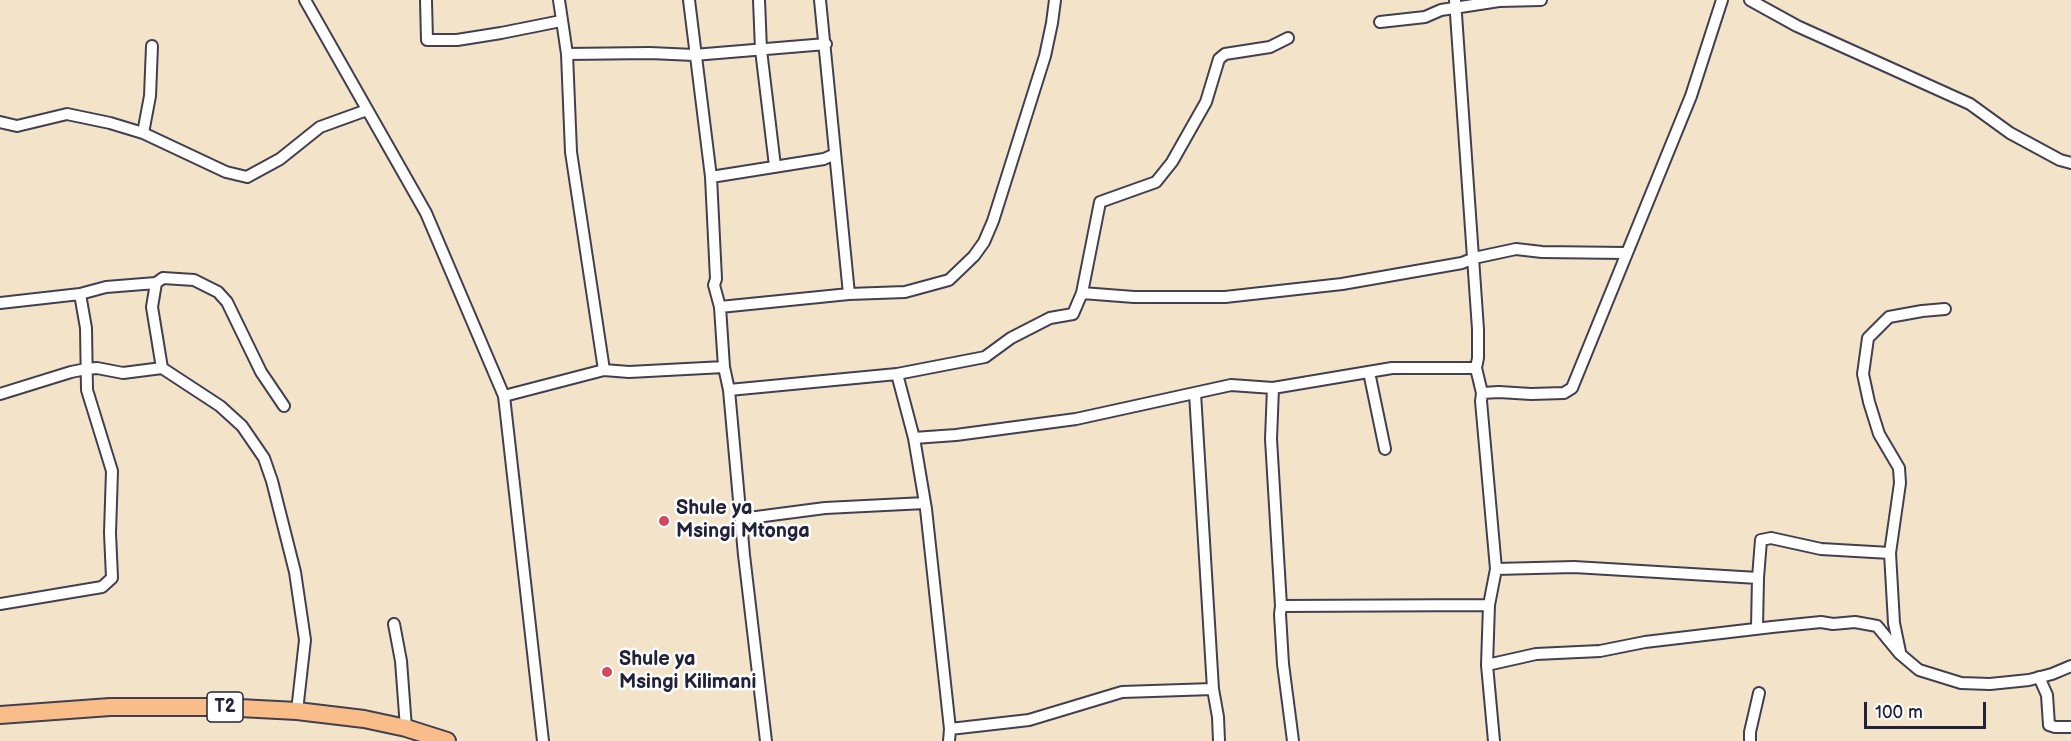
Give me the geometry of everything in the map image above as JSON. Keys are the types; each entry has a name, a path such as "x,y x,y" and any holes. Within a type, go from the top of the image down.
{"highway":[{"name":"T2","path":"0,716 110,708 220,707 297,711 364,719 406,728 447,741"}],"street":[{"path":"305,0 426,213 504,396 543,741"},
{"path":"426,0 427,40 457,40 561,21"},
{"path":"559,0 567,54 571,152 604,370"},
{"path":"689,0 694,55 711,177 714,285 720,307 724,367 729,390 766,741"},
{"path":"759,0 762,50 775,166"},
{"path":"820,0 849,294"},
{"path":"720,307 849,294 905,292 949,280 974,256 984,242 993,221 1031,108 1045,56 1055,0"},
{"path":"1380,22 1425,16 1456,4 1541,0"},
{"path":"1482,393 1564,393 1572,388 1691,96 1722,0"},
{"path":"1750,0 1797,26 1970,104 2010,133 2071,163"},
{"path":"1456,4 1478,329 1476,368 1482,393 1496,569 1489,605 1487,665 1494,741"},
{"path":"729,390 897,374 985,357 1011,338 1050,318 1073,314 1082,293 1100,202 1156,182 1172,162 1206,102 1219,59 1225,54 1270,47 1288,38"},
{"path":"567,54 694,55 826,44"},
{"path":"143,133 150,96 152,46"},
{"path":"0,122 17,126 67,114 110,123 143,133 226,172 247,177 280,159 320,127 367,110"},
{"path":"711,177 824,159 835,154"},
{"path":"1082,293 1134,297 1225,297 1342,284 1462,263 1474,258 1516,249 1542,252 1626,253"},
{"path":"0,303 80,294 106,287 156,283 163,278 194,280 218,292 227,302 261,372 284,406"},
{"path":"156,283 155,300 152,307 162,368"},
{"path":"0,604 102,587 112,578 110,533 112,471 87,390 86,328 80,294"},
{"path":"1900,654 1894,623 1890,552 1900,483 1899,468 1879,434 1863,374 1868,338 1889,317 1922,310 1944,309"},
{"path":"504,396 604,370 629,372 724,367"},
{"path":"0,394 86,369 97,368 123,373 162,368 220,406 242,426 264,458 295,572 305,640 297,711"},
{"path":"914,438 956,435 1076,419 1231,385 1273,388 1392,368 1476,368"},
{"path":"1369,372 1385,449"},
{"path":"897,374 914,438 925,503 950,729 949,741"},
{"path":"1273,388 1271,439 1280,614 1283,664 1293,741"},
{"path":"1195,393 1213,689 1219,741"},
{"path":"741,519 825,508 925,503"},
{"path":"1757,628 1761,540 1771,538 1821,549 1890,552"},
{"path":"1496,569 1574,567 1758,578"},
{"path":"1281,606 1489,605"},
{"path":"1487,665 1536,654 1600,651 1646,642 1757,628 1821,622 1833,624 1855,622 1877,626 1900,654 1919,670 1961,683 1990,684 2039,677 2071,666"},
{"path":"394,624 401,661 406,728"},
{"path":"2039,677 2047,695 2049,725 2071,727"},
{"path":"950,729 1029,720 1122,692 1213,689"},
{"path":"1750,741 1759,693"}],"place":[{"name":"Shule ya Msingi Mtonga","path":"664,521"},
{"name":"Shule ya Msingi Kilimani","path":"607,672"}]}
